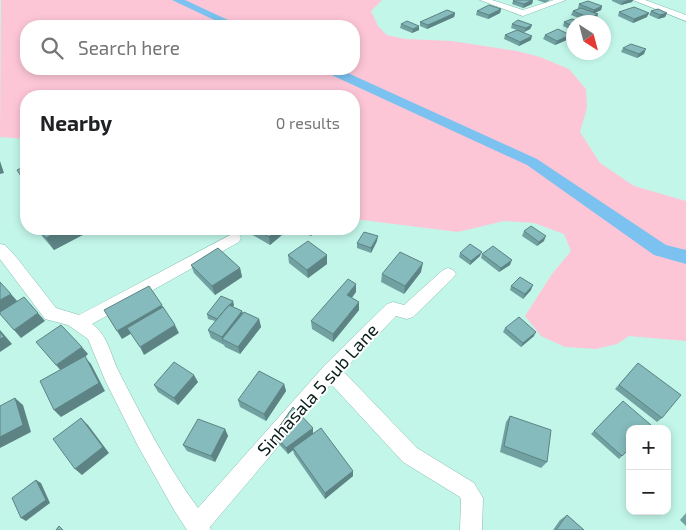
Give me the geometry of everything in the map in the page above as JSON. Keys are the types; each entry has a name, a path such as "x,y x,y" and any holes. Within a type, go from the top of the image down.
{"street":[{"path":"484,0 523,13 562,0"},
{"path":"637,0 686,18"},
{"path":"79,324 234,238"},
{"path":"0,249 51,314 72,319 94,334 111,374 145,439 181,503 199,528"},
{"name":"Sinhasala 5 sub Lane","path":"199,528 330,371 393,309 396,308 407,312 448,274"},
{"path":"330,371 410,455 467,490 472,498 471,530"}],"shaded area":[{"path":"1,0 382,0 371,11 378,26 387,35 405,39 452,41 517,51 540,57 569,69 586,89 587,108 580,132 600,163 634,186 686,201 686,341 629,336 617,344 596,349 565,347 541,336 525,316 552,274 571,251 564,234 534,223 504,221 458,232 360,220 360,90 20,90 20,139 0,137"}],"building":[{"path":"514,0 532,0 524,4"},
{"path":"588,1 602,6 594,10 579,4"},
{"path":"489,5 501,9 489,15 477,11"},
{"path":"634,7 649,13 634,19 619,12"},
{"path":"581,8 598,14 583,15 573,11"},
{"path":"658,9 667,13 660,15 651,11"},
{"path":"447,10 455,13 428,25 420,22"},
{"path":"518,20 532,25 526,28 512,24"},
{"path":"407,21 419,26 413,29 401,24"},
{"path":"558,29 566,33 566,37 557,41 545,35"},
{"path":"517,30 532,36 520,42 505,35"},
{"path":"631,44 646,49 639,54 623,48"},
{"path":"531,226 546,236 539,242 524,231"},
{"path":"364,232 378,236 371,248 357,243"},
{"path":"308,241 327,255 307,270 288,255"},
{"path":"470,244 482,252 471,261 460,253"},
{"path":"493,246 512,260 501,268 482,254"},
{"path":"218,248 240,268 212,286 191,265"},
{"path":"400,252 423,263 405,286 382,274"},
{"path":"520,277 533,285 525,294 511,286"},
{"path":"348,279 356,284 347,295 359,302 333,334 311,321"},
{"path":"0,282 11,294 0,300"},
{"path":"149,286 162,305 117,331 104,310"},
{"path":"221,296 233,301 217,319 207,314"},
{"path":"24,297 38,313 14,330 0,312"},
{"path":"229,305 242,311 222,337 208,330"},
{"path":"163,307 175,325 140,347 127,328"},
{"path":"244,312 259,319 238,347 222,339"},
{"path":"519,317 536,332 523,343 505,328"},
{"path":"61,325 82,347 56,365 36,342"},
{"path":"85,356 99,383 54,410 40,381"},
{"path":"174,362 194,375 174,398 154,385"},
{"path":"638,363 681,395 662,418 619,385"},
{"path":"259,371 284,384 264,414 238,400"},
{"path":"15,398 23,425 0,437 0,406"},
{"path":"623,401 651,425 626,425 626,452 622,456 594,431"},
{"path":"293,407 313,428 286,448 274,434"},
{"path":"510,416 551,430 547,462 504,446"},
{"path":"81,418 103,447 75,469 53,439"},
{"path":"198,419 225,429 211,456 183,445"},
{"path":"321,428 353,471 325,493 293,448"},
{"path":"36,480 46,500 21,518 12,498"},
{"path":"567,515 584,530 556,530"}],"waterway":[{"path":"177,0 222,20"},
{"path":"342,75 532,162 660,250 686,257"}]}
